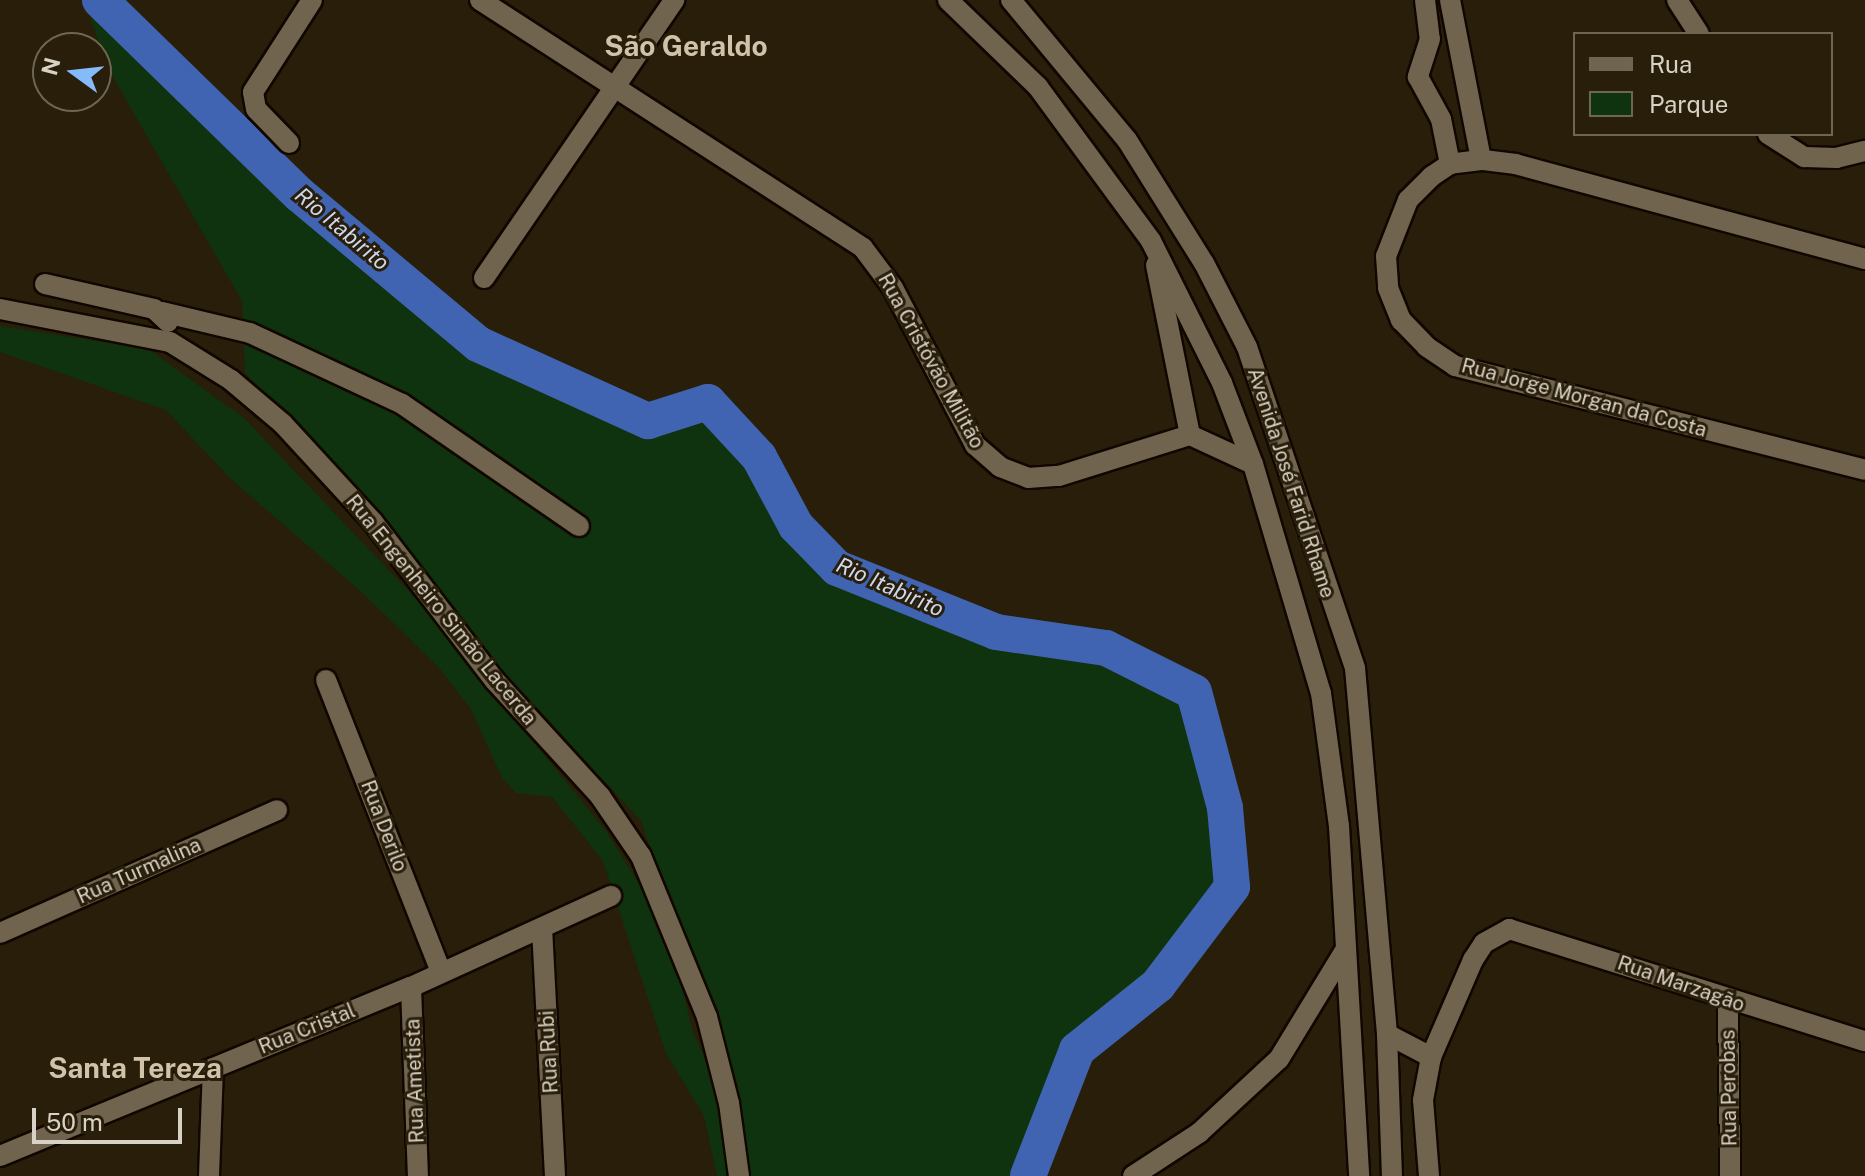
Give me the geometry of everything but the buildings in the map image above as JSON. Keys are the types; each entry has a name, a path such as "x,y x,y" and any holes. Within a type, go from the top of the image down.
{"street":[{"path":"289,143 256,109 253,92 312,0"},
{"name":"Rua Cristóvão Militão","path":"480,0 863,248 893,288 975,445 1000,467 1028,478 1059,476 1190,435"},
{"path":"484,278 674,0"},
{"path":"948,0 1038,87 1151,241 1222,383 1253,464 1321,693 1339,826 1359,1176"},
{"name":"Avenida José Farid Rhame","path":"1011,0 1127,140 1204,263 1247,347 1355,668 1387,1034 1392,1176"},
{"path":"1425,0 1430,39 1418,77 1439,111 1450,164 1481,160 1516,164 1865,259"},
{"path":"1450,0 1481,160"},
{"path":"1677,0 1698,32"},
{"path":"1771,136 1804,157 1836,158 1865,151"},
{"name":"Rua Jorge Morgan da Costa","path":"1450,164 1408,200 1386,256 1388,288 1401,320 1427,347 1455,366 1865,470"},
{"path":"1151,241 1190,435 1253,464"},
{"path":"45,284 250,333 402,404 579,526"},
{"name":"Rua Engenheiro Simão Lacerda","path":"0,309 170,342 231,380 283,424 373,522 495,681 624,830 670,922 707,1017 729,1103 739,1176"},
{"path":"162,312 170,342"},
{"name":"Rua Derilo","path":"326,680 441,972"},
{"name":"Rua Turmalina","path":"0,933 277,810"},
{"name":"Rua Cristal","path":"0,1156 411,987 611,896"},
{"name":"Rua Rubi","path":"542,928 555,1176"},
{"name":"Rua Marzagão","path":"1431,1057 1473,960 1498,933 1524,931 1728,1001 1865,1041"},
{"path":"1133,1176 1199,1133 1279,1059 1346,949"},
{"name":"Rua Ametista","path":"411,987 418,1176"},
{"name":"Rua Perobas","path":"1728,1001 1730,1176"},
{"path":"1387,1034 1431,1057 1423,1100 1429,1176"},
{"path":"209,1176 213,1068"}],"green space":[{"path":"85,0 100,0 300,195 478,344 648,420 708,402 759,457 796,526 837,568 996,632 1106,648 1194,692 1225,808 1232,887 1158,985 1077,1050 1028,1176 751,1176 741,1137 742,1176 717,1176 704,1116 666,1053 603,861 552,797 516,793 502,778 471,709 439,668 365,595 232,480 166,410 0,352 0,326 148,349 244,418 420,603 606,831 667,928 693,1032 739,1134 707,1008 641,821 500,668 376,513 245,373 242,301 112,75 112,32 95,32"}],"waterway":[{"name":"Rio Itabirito","path":"100,0 300,195 478,344 648,421 708,402 759,457 796,526 837,568 996,632 1106,648 1194,692 1225,808 1232,887 1158,985 1077,1050 1028,1176"}],"district":[{"name":"São Geraldo","path":"686,46"},
{"name":"Santa Tereza","path":"135,1068"}]}
